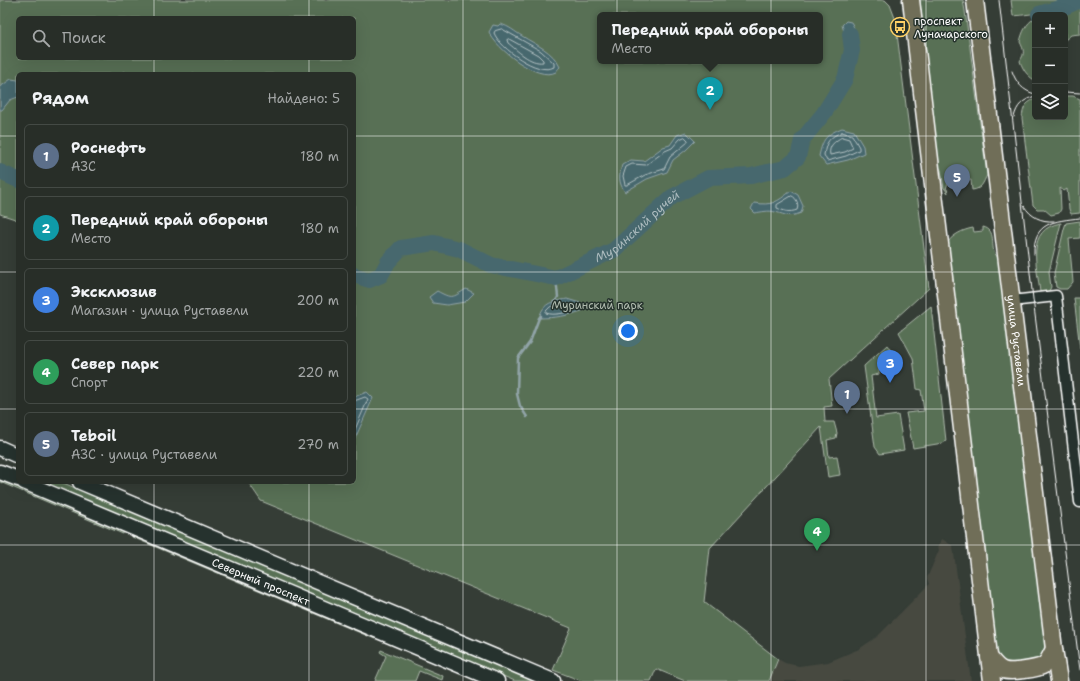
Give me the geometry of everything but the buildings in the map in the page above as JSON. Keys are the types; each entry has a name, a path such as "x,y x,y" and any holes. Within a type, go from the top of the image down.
{"main road":[{"path":"911,0 992,681"},
{"name":"улица Руставели","path":"975,0 1059,681"},
{"path":"0,448 16,455"},
{"path":"0,472 16,478"},
{"name":"Северный проспект","path":"29,484 497,681"},
{"name":"Северный проспект","path":"85,484 553,681"},
{"path":"989,657 1003,670 1010,671 1039,668 1048,660 1054,649"},
{"path":"1003,681 1011,677 1040,674 1046,675 1055,681"}],"street":[{"path":"1011,301 1056,296 1080,502"}],"shaded area":[{"path":"942,539 953,546 971,681 769,681 778,659 785,663 799,666 828,662 859,649 878,636 929,584 927,578 939,550 938,546"}],"green space":[{"name":"Муринский парк","path":"0,0 885,0 890,5 895,18 929,288 829,379 832,406 824,407 825,422 834,422 837,433 836,438 827,440 829,457 837,456 840,475 828,477 821,427 710,548 704,602 778,659 769,681 685,681 656,669 651,681 582,681 553,670 571,628 261,501 249,484 356,484 356,72 16,72 16,219 0,214"},
{"path":"920,0 963,0 987,175 982,185 972,190 971,180 962,181 962,176 956,177 950,181 946,189 948,193 944,188 941,170 937,163"},
{"path":"1011,0 1080,0 1047,11 1013,16"},
{"path":"1080,3 1080,34 1071,35 1068,38 1068,12 1054,12"},
{"path":"1032,20 1032,78 1026,72 1020,61 1023,56 1023,52 1020,42 1025,28"},
{"path":"1068,96 1073,96 1080,99 1080,213 1071,214 1067,189 1064,191 1060,188 1061,209 1059,213 1051,215 1044,209 1037,209 1033,205 1022,118 1025,106 1032,100 1032,120 1068,120"},
{"path":"1080,221 1080,238 1069,239 1073,282 1067,289 1060,289 1056,287 1054,273 1064,229 1066,223"},
{"path":"1061,223 1049,272 1051,287 1049,291 1040,292 1036,260 1038,241 1042,233 1050,227"},
{"path":"983,227 992,234 995,255 1000,259 1047,650 1044,659 1004,666 997,654 947,243 955,235 965,230 973,228 974,232 983,231"},
{"path":"1074,298 1080,298 1080,349"},
{"path":"931,306 946,441 943,443 913,448 906,413 924,411 921,390 917,389 913,358 899,332"},
{"path":"887,345 898,360 895,363 879,367 879,374 871,376 876,418 898,415 904,450 880,454 875,447 864,366"},
{"path":"0,479 124,531 123,534 0,482"},
{"path":"45,484 66,484 536,681 515,681"},
{"path":"133,535 376,637 375,639 132,537"},
{"path":"381,650 443,676 442,680 419,671 415,681 375,681 386,656 380,652"}],"water":[{"path":"846,21 851,22 855,32 855,43 852,50 842,25"},
{"path":"500,24 544,49 557,61 560,67 556,72 548,74 528,68 518,62 493,39 489,32 493,25 498,26"},
{"path":"11,79 16,80 16,98 10,100 2,110 0,110 0,87"},
{"path":"842,128 854,131 863,146 864,153 848,160 826,165 819,156 822,145 828,135"},
{"path":"686,132 695,141 673,160 667,172 647,179 625,192 621,185 620,179 622,165 631,160 644,161 663,147 670,145 677,135"},
{"path":"791,191 798,195 803,206 801,213 788,216 770,211 755,213 751,209 754,203 765,204 774,202"},
{"path":"466,289 474,293 465,302 447,305 433,303 429,297 437,291 449,296 455,296"},
{"path":"567,299 580,303 584,310 551,318 539,318 546,305"},
{"path":"367,392 373,398 356,436 356,396"}],"waterway":[{"name":"Муринский ручей","path":"1046,12 1067,6 1080,0"},
{"name":"Муринский ручей","path":"356,276 369,280 381,275 388,262 401,248 434,243 459,249 491,265 556,278 614,250 672,197 708,178 751,176 785,168 798,157 802,140 824,113 845,79 852,50 850,34"},
{"name":"Муринский ручей","path":"0,172 16,179"},
{"path":"554,304 558,297 556,278"},
{"path":"527,417 520,406 517,394 518,358 530,342 541,316"}],"tram line":[{"path":"999,0 1033,299 1080,670"},
{"path":"1012,71 1020,86 1032,93"},
{"path":"1068,92 1080,93"},
{"path":"1014,117 1021,104 1032,97"},
{"path":"1024,206 1033,216 1045,221 1054,221"},
{"path":"1034,254 1037,235 1041,229 1054,222 1080,218"}],"place":[{"name":"проспект Луначарского","path":"900,27"},
{"name":"Передний край обороны","path":"710,110"},
{"name":"Teboil","path":"957,197"},
{"name":"Эксклюзив","path":"890,383"},
{"name":"Роснефть","path":"847,414"},
{"name":"Север парк","path":"817,551"}]}
